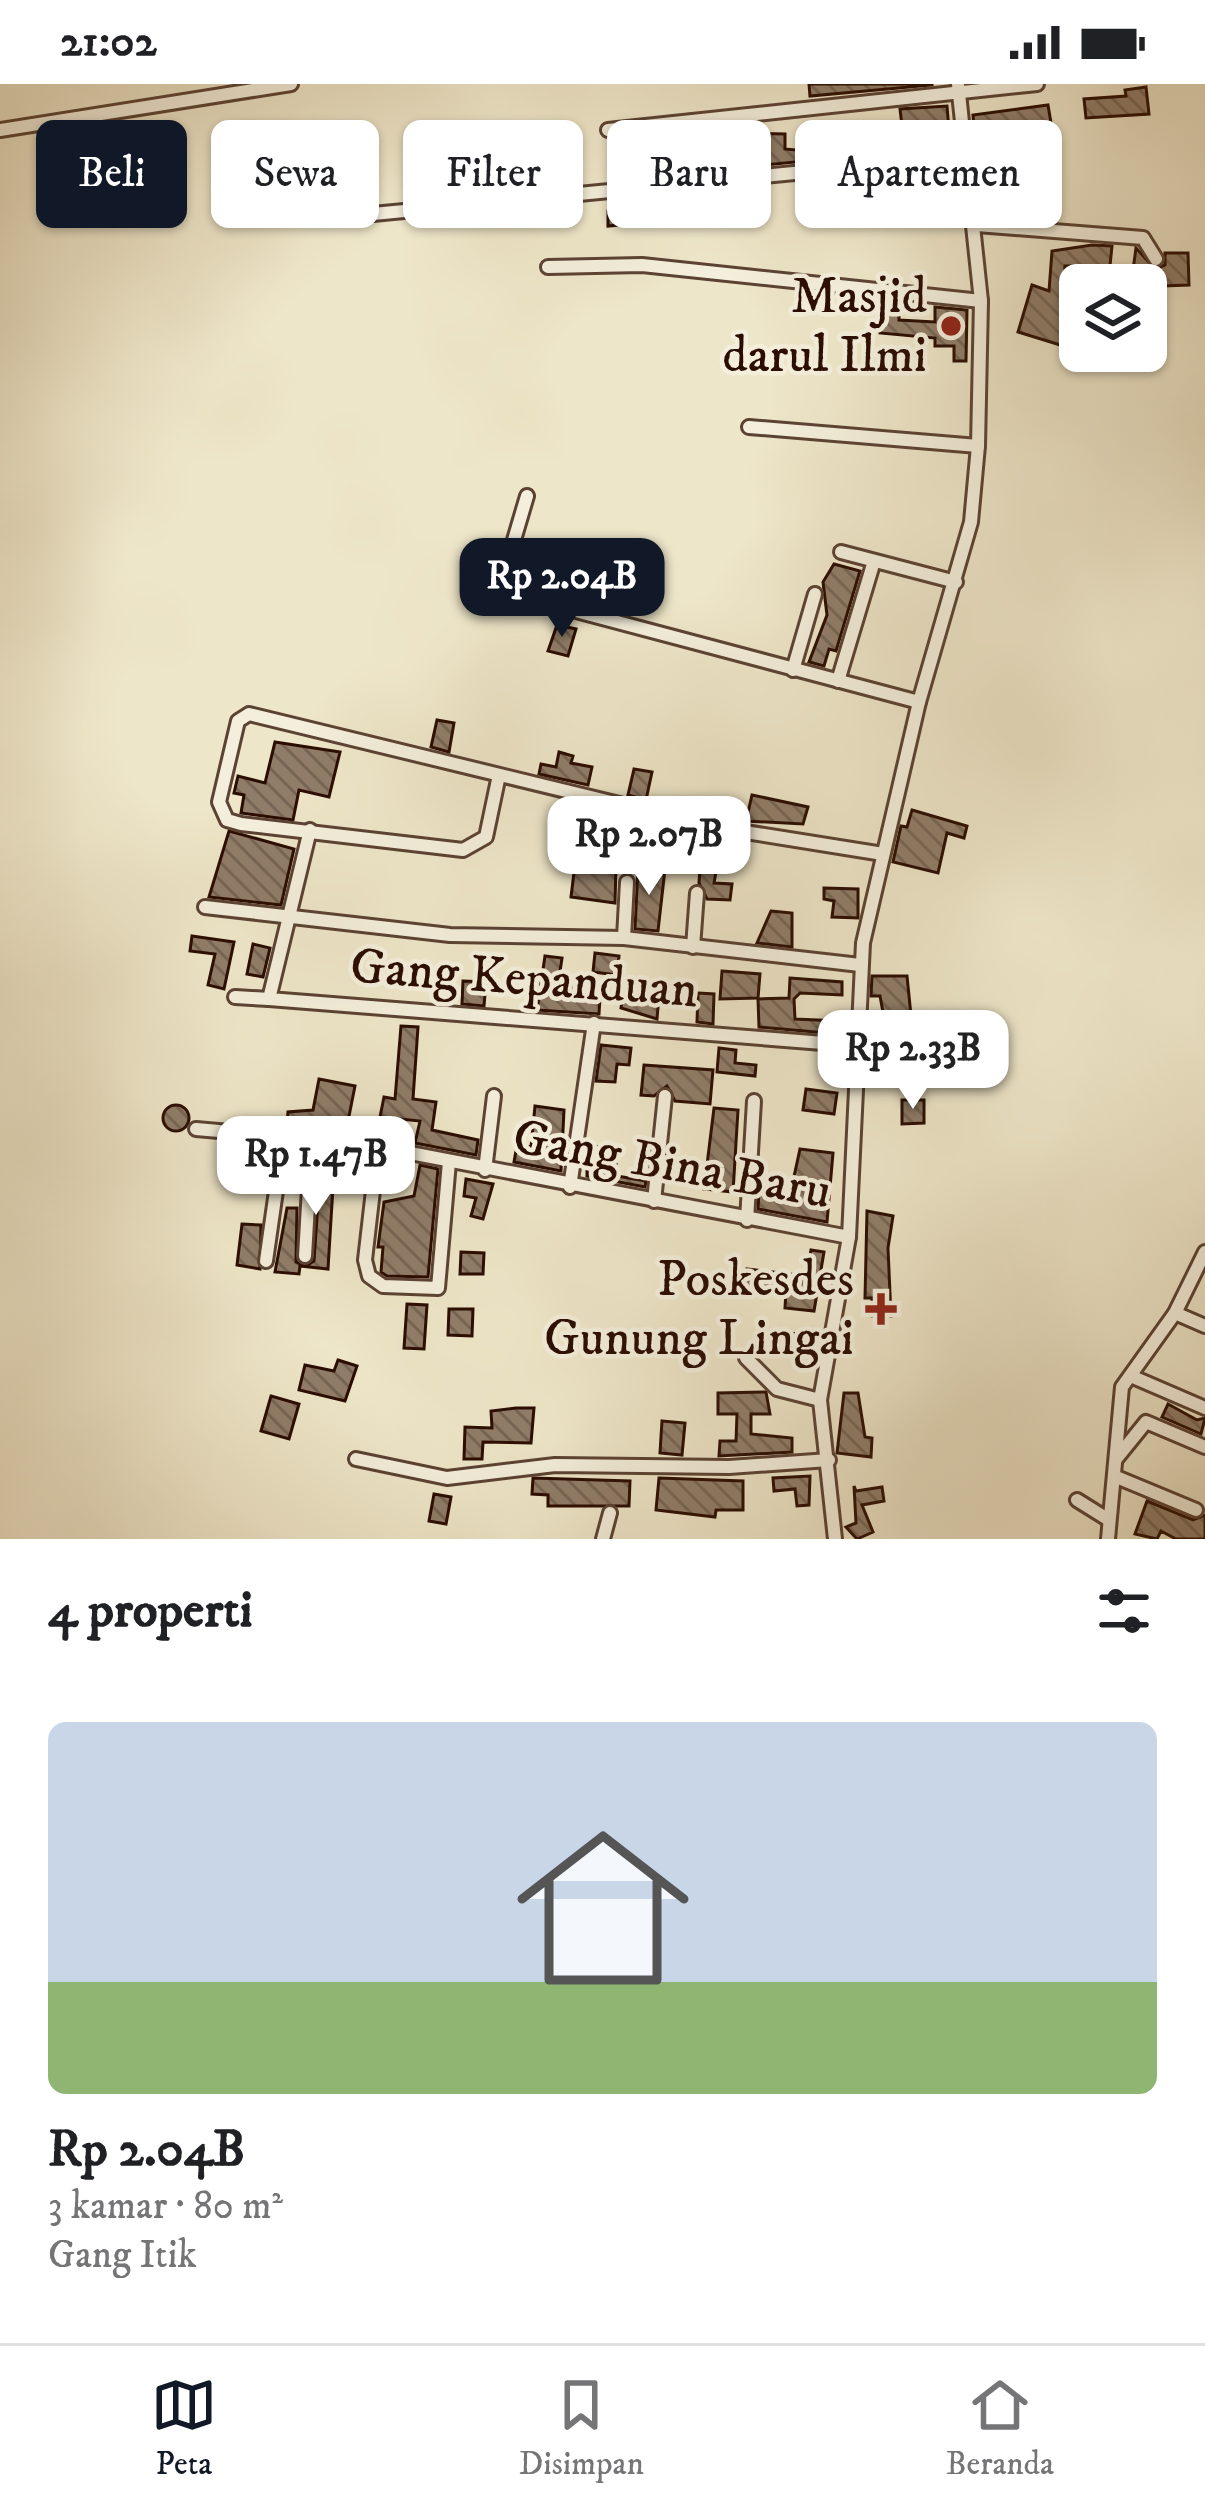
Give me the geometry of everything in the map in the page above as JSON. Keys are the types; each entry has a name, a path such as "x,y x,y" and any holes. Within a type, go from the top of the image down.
{"street":[{"path":"0,130 291,84"},
{"path":"691,120 958,88 1037,84"},
{"path":"958,88 963,120"},
{"path":"379,213 795,173"},
{"path":"835,1539 820,1400 849,1237 861,1046 860,965 919,702 971,522 981,301 977,228"},
{"path":"1015,228 1143,238 1156,259"},
{"path":"548,267 642,265 981,301"},
{"path":"749,427 977,446"},
{"path":"527,496 501,584 508,593 919,702"},
{"path":"841,552 956,583"},
{"path":"838,682 874,561"},
{"path":"793,670 815,594"},
{"path":"499,776 485,837 464,850 241,824 221,813 242,716 715,826 883,854"},
{"path":"268,999 285,915 310,830"},
{"path":"624,938 627,883"},
{"path":"693,947 697,893"},
{"path":"205,907 450,935 624,938 860,965"},
{"name":"Gang Kepanduan","path":"235,997 861,1046"},
{"path":"570,1187 594,1023"},
{"path":"485,1170 494,1096"},
{"path":"654,1201 665,1096"},
{"path":"747,1220 754,1101"},
{"name":"Gang Bina Baru","path":"196,1129 379,1148 849,1237"},
{"path":"266,1261 284,1136"},
{"path":"304,1256 312,1138"},
{"path":"379,1148 366,1268 375,1282 427,1291 440,1282 449,1162"},
{"path":"1108,1539 1122,1388 1175,1313 1205,1252"},
{"path":"1175,1313 1205,1326"},
{"path":"746,1358 777,1389 820,1400"},
{"path":"1133,1377 1205,1408"},
{"path":"1115,1460 1145,1422 1205,1447"},
{"path":"356,1459 448,1478 555,1465 730,1466 829,1460"},
{"path":"1114,1476 1196,1510"},
{"path":"1076,1500 1109,1520"},
{"path":"603,1539 610,1513"}],"building":[{"path":"809,84 932,84 932,85 810,96"},
{"path":"1146,87 1149,114 1086,118 1084,99 1126,96 1125,90"},
{"path":"1048,105 1050,120 973,120 973,115"},
{"path":"947,106 948,120 901,120 900,109"},
{"path":"771,134 785,134 785,149 795,150 795,162 771,164"},
{"path":"1112,246 1110,264 1059,264 1059,345 1018,332 1032,285 1049,291 1052,251"},
{"path":"1136,248 1150,264 1134,264"},
{"path":"1165,253 1188,253 1189,285 1167,286"},
{"path":"935,307 967,310 966,361 954,361 954,346 935,346 935,338 880,333 880,311 899,311 899,320 935,322"},
{"path":"834,564 860,571 836,651 829,649 824,666 809,662 827,615 823,582"},
{"path":"557,625 576,629 568,656 548,651"},
{"path":"437,720 454,723 449,752 431,747"},
{"path":"275,742 340,752 329,797 299,790 293,820 241,813 244,795 234,793 238,776 265,783"},
{"path":"559,752 573,756 571,763 592,767 588,785 539,774 541,764 556,767"},
{"path":"634,769 652,772 646,800 628,795"},
{"path":"752,795 808,807 803,824 746,821"},
{"path":"912,810 967,826 964,838 947,833 938,873 893,862 901,826 907,827"},
{"path":"229,831 294,849 281,905 209,897"},
{"path":"651,833 686,841 677,871 668,868 669,862 647,854"},
{"path":"576,856 616,865 615,903 571,897"},
{"path":"638,868 665,869 658,931 635,929"},
{"path":"700,869 716,872 714,883 732,884 730,900 707,899 699,883"},
{"path":"824,888 858,889 858,918 832,917 834,901 824,899"},
{"path":"771,911 792,913 792,947 757,943"},
{"path":"192,936 234,942 224,989 208,985 215,954 190,951"},
{"path":"253,944 270,948 263,977 247,974"},
{"path":"595,953 619,956 617,975 593,972"},
{"path":"545,956 562,958 558,985 580,987 580,996 600,997 599,1014 537,1010"},
{"path":"722,971 760,974 758,998 720,999"},
{"path":"872,976 907,976 914,1045 889,1045 880,996 871,996"},
{"path":"790,978 842,982 842,995 800,993 794,999 795,1019 839,1021 838,1034 759,1027 758,999 789,998"},
{"path":"463,981 486,982 484,1006 462,1004"},
{"path":"698,993 714,994 713,1024 697,1022"},
{"path":"623,994 659,996 657,1019 621,1008"},
{"path":"401,1026 418,1027 413,1099 436,1102 432,1130 478,1140 476,1155 415,1143 420,1121 380,1117 384,1097 395,1099"},
{"path":"601,1045 631,1048 629,1065 617,1064 615,1082 596,1081"},
{"path":"719,1048 736,1050 735,1063 756,1065 755,1076 717,1072"},
{"path":"644,1065 713,1070 710,1104 675,1101 667,1086 654,1096 641,1095"},
{"path":"319,1079 355,1086 346,1131 287,1125 288,1112 313,1110"},
{"path":"806,1089 837,1093 834,1114 803,1110"},
{"path":"902,1100 924,1100 924,1123 902,1124"},
{"path":"176,1105 189,1118 176,1131 163,1118"},
{"path":"535,1106 564,1110 561,1171 514,1162 517,1145 531,1147"},
{"path":"714,1108 738,1110 733,1192 704,1189"},
{"path":"241,1145 272,1146 267,1177 248,1173 247,1178 235,1177"},
{"path":"587,1145 615,1149 617,1176 646,1181 645,1187 587,1176"},
{"path":"800,1149 833,1153 827,1222 758,1209 759,1190 790,1195"},
{"path":"342,1154 366,1159 364,1174 334,1170 328,1269 300,1266 299,1274 275,1272 287,1208 297,1208 296,1262 306,1266 314,1261 321,1159 342,1160"},
{"path":"420,1165 438,1169 428,1277 387,1276 381,1272 383,1247 378,1247 384,1202 414,1196"},
{"path":"466,1179 493,1184 483,1219 471,1216 476,1198 464,1196"},
{"path":"867,1211 893,1216 888,1248 891,1316 872,1316 872,1298 865,1298"},
{"path":"242,1224 261,1225 260,1269 237,1265"},
{"path":"811,1250 824,1252 814,1311 785,1308 786,1291 745,1287 747,1269 807,1276"},
{"path":"461,1252 484,1253 483,1274 460,1274"},
{"path":"407,1304 427,1305 424,1349 404,1348"},
{"path":"449,1309 473,1309 472,1336 448,1335"},
{"path":"765,1332 803,1334 802,1347 764,1345"},
{"path":"338,1360 357,1366 345,1401 299,1390 305,1365 334,1371"},
{"path":"766,1392 770,1414 751,1414 751,1434 792,1438 792,1452 719,1456 720,1441 736,1441 737,1414 718,1414 718,1393"},
{"path":"844,1393 858,1393 865,1437 872,1438 871,1457 837,1453"},
{"path":"271,1396 299,1404 289,1439 261,1431"},
{"path":"1168,1404 1197,1420 1205,1418 1201,1434 1162,1417"},
{"path":"534,1408 531,1443 483,1442 482,1459 464,1459 465,1427 492,1428 491,1411"},
{"path":"662,1421 685,1423 682,1455 660,1453"},
{"path":"810,1476 809,1505 797,1506 795,1489 774,1491 773,1478"},
{"path":"533,1478 630,1481 629,1506 548,1506 548,1495 532,1494"},
{"path":"659,1478 743,1481 743,1510 716,1510 715,1517 656,1510"},
{"path":"854,1486 856,1491 882,1487 884,1501 862,1505 873,1532 857,1539 846,1527 856,1523"},
{"path":"434,1494 451,1497 446,1524 429,1521"},
{"path":"1147,1501 1193,1520 1205,1515 1205,1539 1176,1539 1161,1531 1157,1539 1135,1534"}],"place":[{"name":"Masjid darul Ilmi","path":"951,326"},
{"name":"Poskesdes Gunung Lingai","path":"881,1309"}]}
